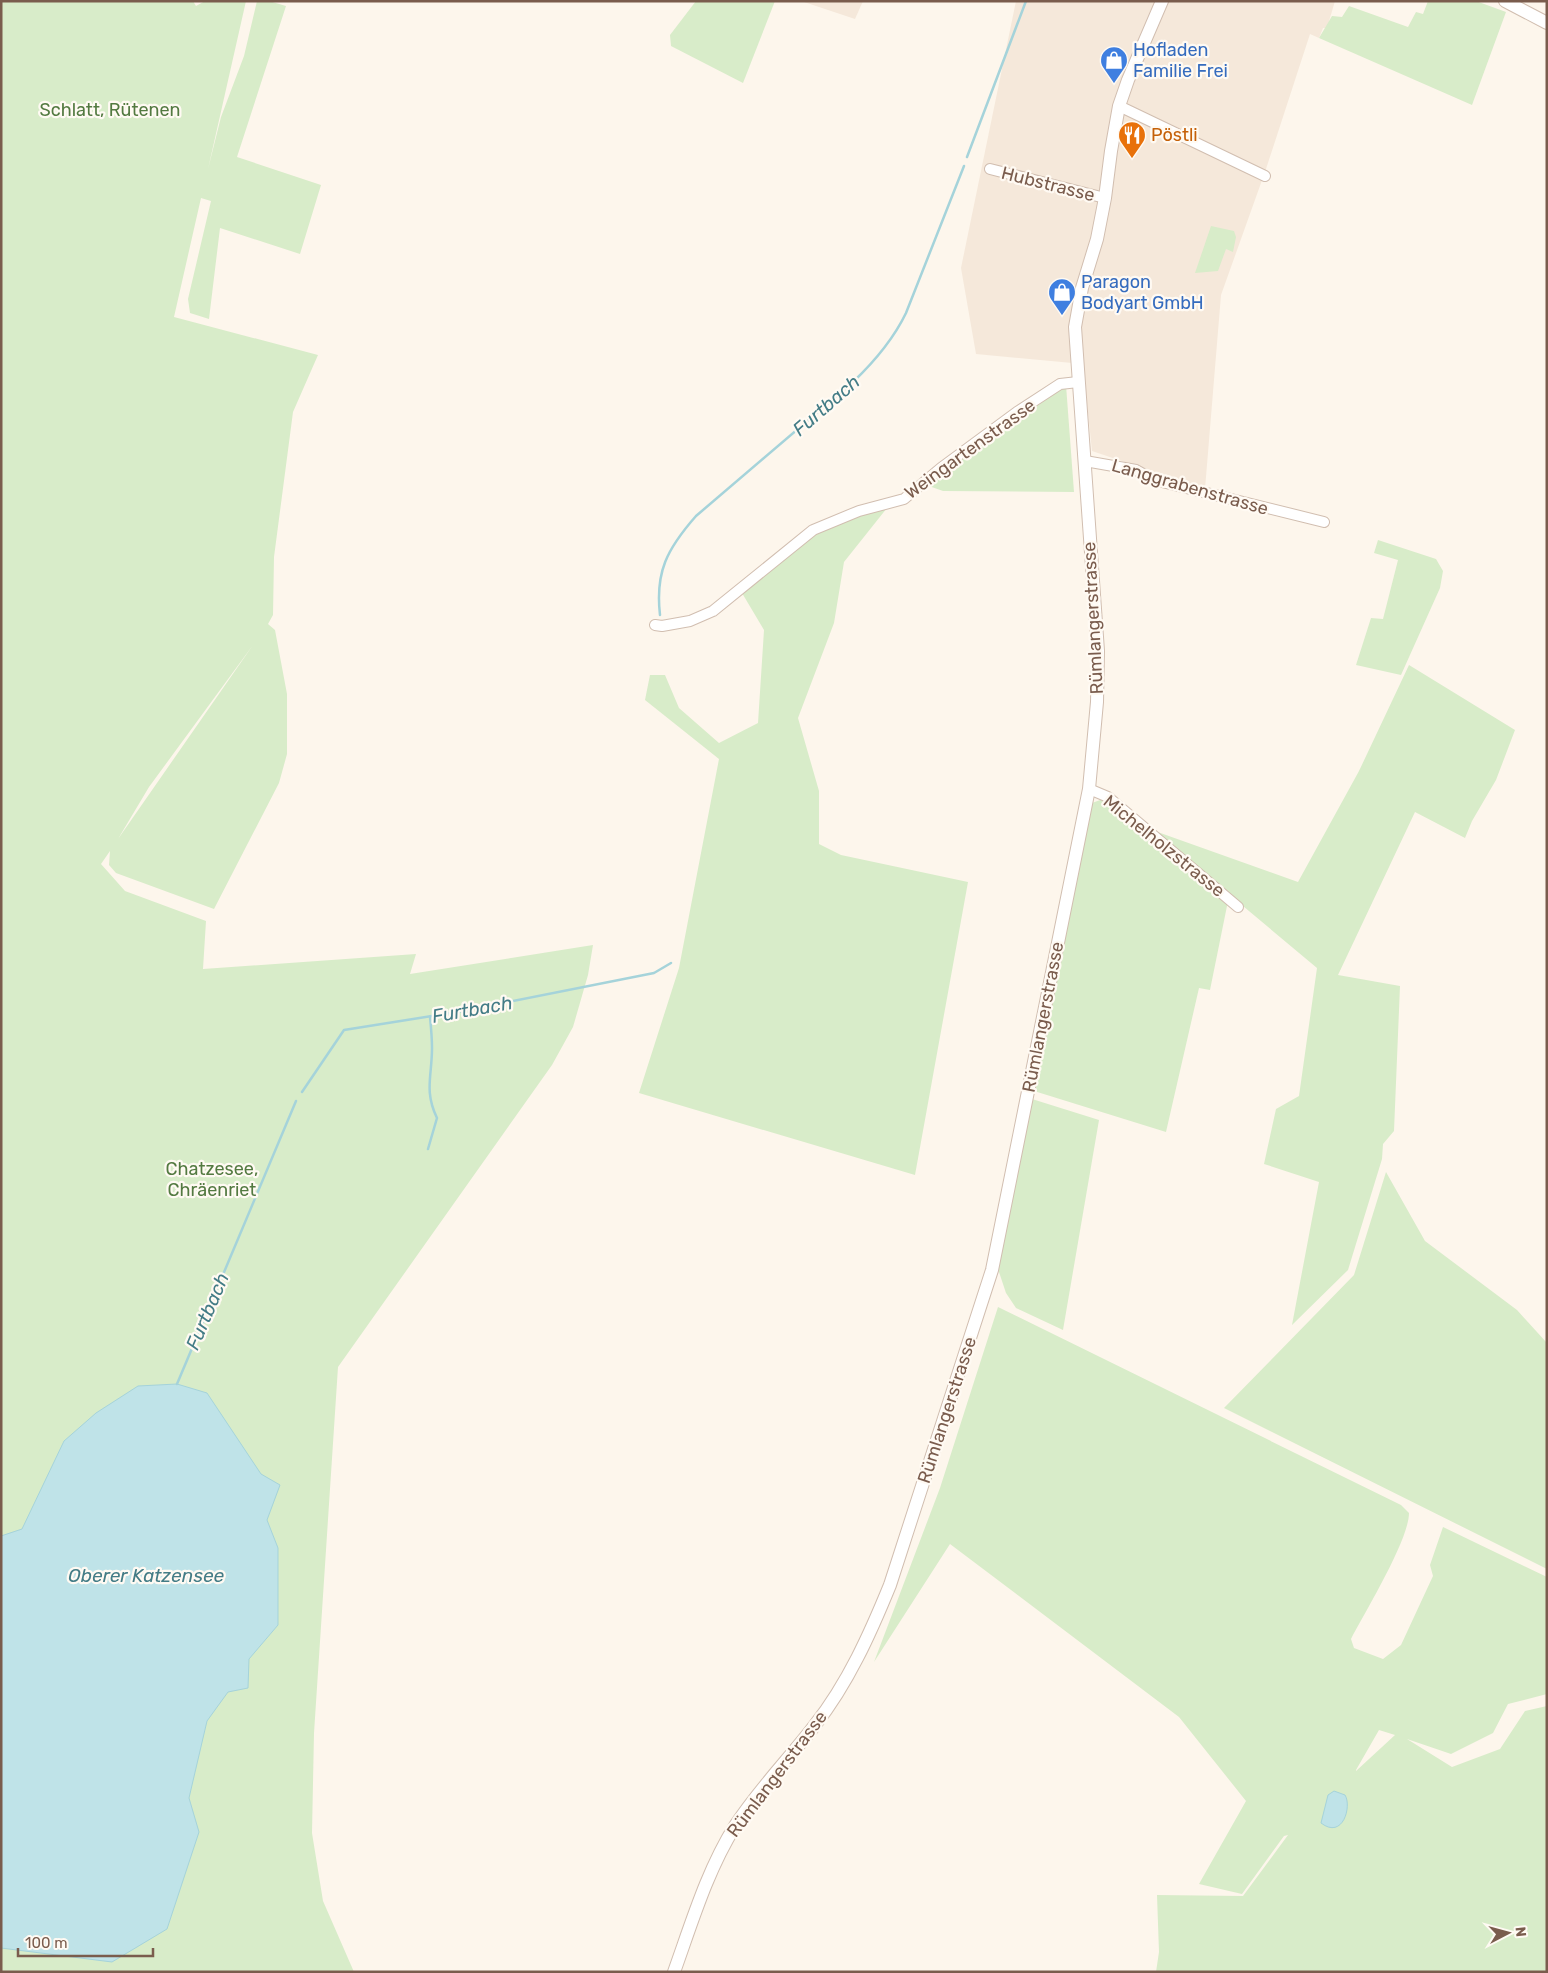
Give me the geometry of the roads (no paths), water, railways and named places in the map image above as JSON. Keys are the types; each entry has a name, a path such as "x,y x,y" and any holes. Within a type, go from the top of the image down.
{"street":[{"name":"Rümlangerstrasse","path":"674,1972 705,1885 723,1846 752,1802 832,1701 856,1662 890,1585 951,1403 992,1270 1089,789 1098,675 1086,461 1075,341 1077,312 1105,198 1111,151 1120,106 1128,80 1162,1"},
{"path":"1508,2 1547,23"},
{"path":"1120,106 1265,176"},
{"name":"Hubstrasse","path":"990,169 1105,198"},
{"name":"Weingartenstrasse","path":"655,624 662,626 690,621 713,611 812,530 859,511 904,499 941,468 1017,412 1060,384 1078,382"},
{"name":"Langgrabenstrasse","path":"1086,461 1136,470 1149,479 1324,522"},
{"name":"Michelholzstrasse","path":"1089,789 1108,797 1238,907"}],"water":[{"name":"Oberer Katzensee","path":"177,1384 207,1393 261,1474 280,1485 267,1520 278,1548 278,1625 249,1659 248,1688 228,1692 207,1721 189,1798 199,1832 167,1929 112,1962 1,1948 1,1536 22,1529 64,1441 96,1413 138,1386"},
{"path":"1334,1791 1345,1795 1347,1806 1344,1820 1340,1825 1329,1827 1321,1823 1328,1795"}],"waterway":[{"name":"Furtbach","path":"967,157 1026,1"},
{"name":"Furtbach","path":"660,615 659,586 665,562 677,539 696,516 853,382 889,341 906,313 964,166"},
{"name":"Furtbach","path":"302,1092 344,1030 457,1012 654,973 671,963"},
{"path":"428,1149 437,1118 430,1091 432,1048 430,1017"},
{"name":"Furtbach","path":"177,1384 296,1101"}],"place":[{"name":"Hofladen Familie Frei","path":"1114,84"},
{"name":"Pöstli","path":"1132,159"},
{"name":"Paragon Bodyart GmbH","path":"1062,316"}],"park label":[{"name":"Schlatt, Rütenen","path":"110,110"},
{"name":"Chatzesee, Chräenriet","path":"212,1179"}]}
